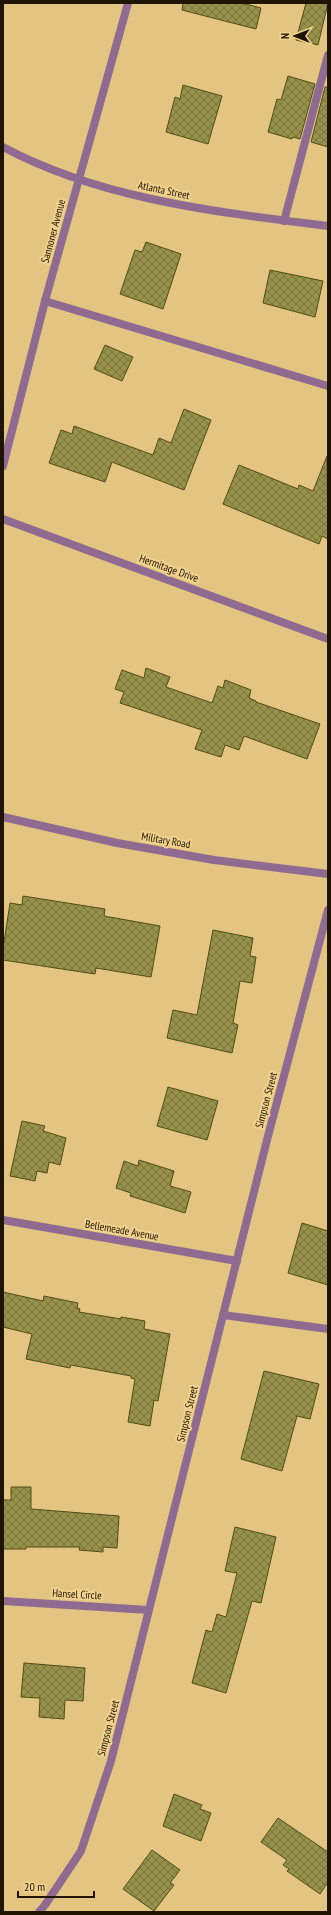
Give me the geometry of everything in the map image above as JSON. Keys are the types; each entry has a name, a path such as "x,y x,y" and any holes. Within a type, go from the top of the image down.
{"street":[{"name":"Sannoner Avenue","path":"3,466 78,178 128,3"},
{"path":"284,221 328,55"},
{"name":"Atlanta Street","path":"3,147 20,156 115,191 204,209 328,226"},
{"path":"45,301 328,386"},
{"name":"Hermitage Drive","path":"3,519 328,639"},
{"name":"Military Road","path":"3,817 117,843 214,860 328,874"},
{"name":"Simpson Street","path":"39,1912 45,1906 81,1851 111,1761 268,1136 328,910"},
{"name":"Bellemeade Avenue","path":"3,1220 237,1261"},
{"path":"223,1315 328,1329"},
{"name":"Hansel Circle","path":"3,1601 149,1610"}],"building":[{"path":"183,3 242,3 261,8 256,29 182,10"},
{"path":"306,3 328,3 318,45 296,40"},
{"path":"288,76 315,84 300,139 293,137 292,139 268,132 277,99 281,100"},
{"path":"183,85 222,96 208,144 166,132 175,97 180,99"},
{"path":"325,87 328,87 328,147 311,142"},
{"path":"146,242 181,254 163,309 120,294 135,250 142,252"},
{"path":"270,270 323,281 315,317 263,303"},
{"path":"105,345 133,357 122,381 94,369"},
{"path":"184,409 211,420 184,490 112,462 105,482 49,463 61,430 72,434 74,426 153,455 159,438 171,443"},
{"path":"327,456 328,539 322,536 319,544 223,504 239,465 298,489 299,485 313,491"},
{"path":"146,668 170,677 166,687 212,703 218,686 223,688 225,680 251,690 249,698 256,702 320,724 307,759 244,736 239,750 225,745 221,757 195,749 202,730 120,703 124,692 115,689 122,670 144,678"},
{"path":"23,896 105,909 104,916 160,926 151,977 96,968 95,974 3,960 3,949 10,903 22,905"},
{"path":"213,930 253,938 250,956 256,957 252,983 240,981 233,1023 238,1025 232,1053 167,1038 173,1010 197,1015"},
{"path":"168,1087 218,1101 207,1140 157,1126"},
{"path":"22,1121 45,1126 43,1131 66,1138 60,1165 49,1162 47,1173 37,1171 35,1181 10,1176"},
{"path":"139,1160 174,1171 170,1186 191,1192 185,1213 130,1196 131,1193 116,1188 124,1161 138,1166"},
{"path":"302,1223 328,1231 328,1285 288,1273"},
{"path":"3,1292 43,1301 44,1296 78,1303 77,1308 80,1309 79,1312 121,1319 121,1317 145,1321 144,1329 170,1334 158,1401 154,1400 150,1426 128,1422 135,1379 131,1378 131,1376 71,1365 70,1368 26,1359 32,1334 3,1327"},
{"path":"264,1371 319,1384 310,1419 297,1416 282,1471 241,1459"},
{"path":"11,1487 31,1487 31,1509 119,1516 117,1548 103,1547 103,1552 79,1550 80,1547 26,1547 26,1549 3,1549 3,1500 11,1500"},
{"path":"235,1527 276,1537 261,1603 252,1601 226,1693 192,1683 206,1630 212,1632 217,1614 226,1617 237,1573 225,1571"},
{"path":"24,1663 85,1668 83,1701 65,1700 64,1719 39,1717 40,1698 21,1697"},
{"path":"174,1794 202,1805 200,1809 211,1813 201,1841 163,1826"},
{"path":"278,1818 328,1852 328,1882 320,1894 287,1871 289,1869 283,1865 287,1860 261,1842"},
{"path":"152,1850 180,1870 170,1883 174,1885 154,1911 123,1889"}]}
